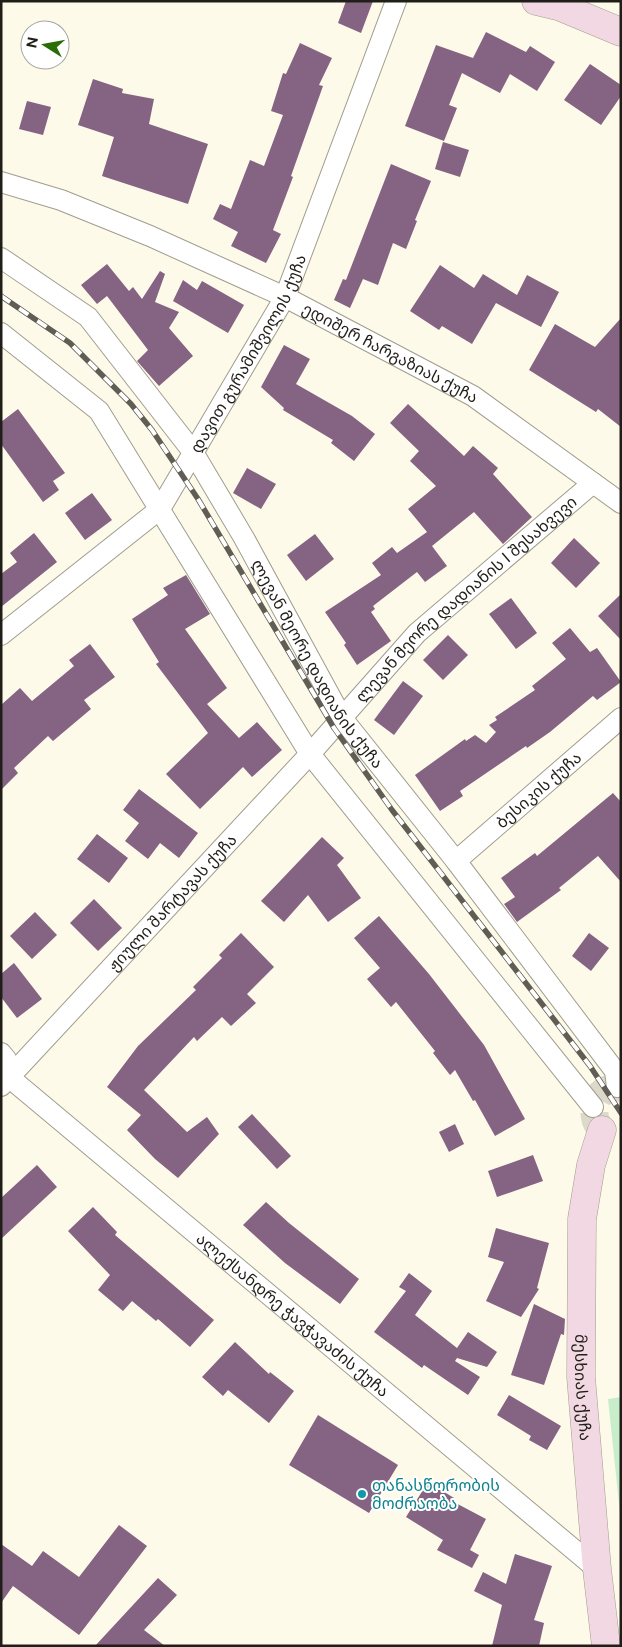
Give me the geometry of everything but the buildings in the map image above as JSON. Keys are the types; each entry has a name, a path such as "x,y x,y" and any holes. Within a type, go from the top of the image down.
{"street":[{"name":"დავით გურამიშვილის ქუჩა","path":"1,636 160,509 285,297 396,1"},
{"path":"536,1 561,8 621,32"},
{"name":"ედიშერ ჩარგაზიას ქუჩა","path":"1,182 61,200 141,232 285,297 473,396 621,503"},
{"name":"ლევან მეორე დადიანის ქუჩა","path":"1,258 88,317 193,452 244,538 342,718 456,861 615,1071 617,1087"},
{"path":"1,333 99,411 310,754 598,1119"},
{"name":"ლევან მეორე დადიანის I შესახვევი","path":"342,718 417,633 593,483"},
{"name":"ჟიული შარტავას ქუჩა","path":"6,1082 342,718"},
{"name":"ბესიკის ქუჩა","path":"456,861 621,718"},
{"path":"1,1052 6,1059 6,1082"},
{"name":"ალექსანდრე ჭავჭავაძის ქუჩა","path":"6,1082 597,1569"},
{"name":"მესხიას ქუჩა","path":"598,1119 582,1219 581,1378 597,1569 606,1646"}],"green space":[{"path":"621,1397 621,1513 620,1513 608,1399"}],"tunnel":[{"path":"621,1088 609,1089 601,1094 596,1102 594,1111 596,1121 601,1129 609,1134 621,1135"}],"railway":[{"path":"1,296 70,343 131,404 152,430 198,499 334,728 392,810 590,1066 621,1113"}],"place":[{"name":"თანასწორობის მოძრაობა","path":"362,1494"}]}
